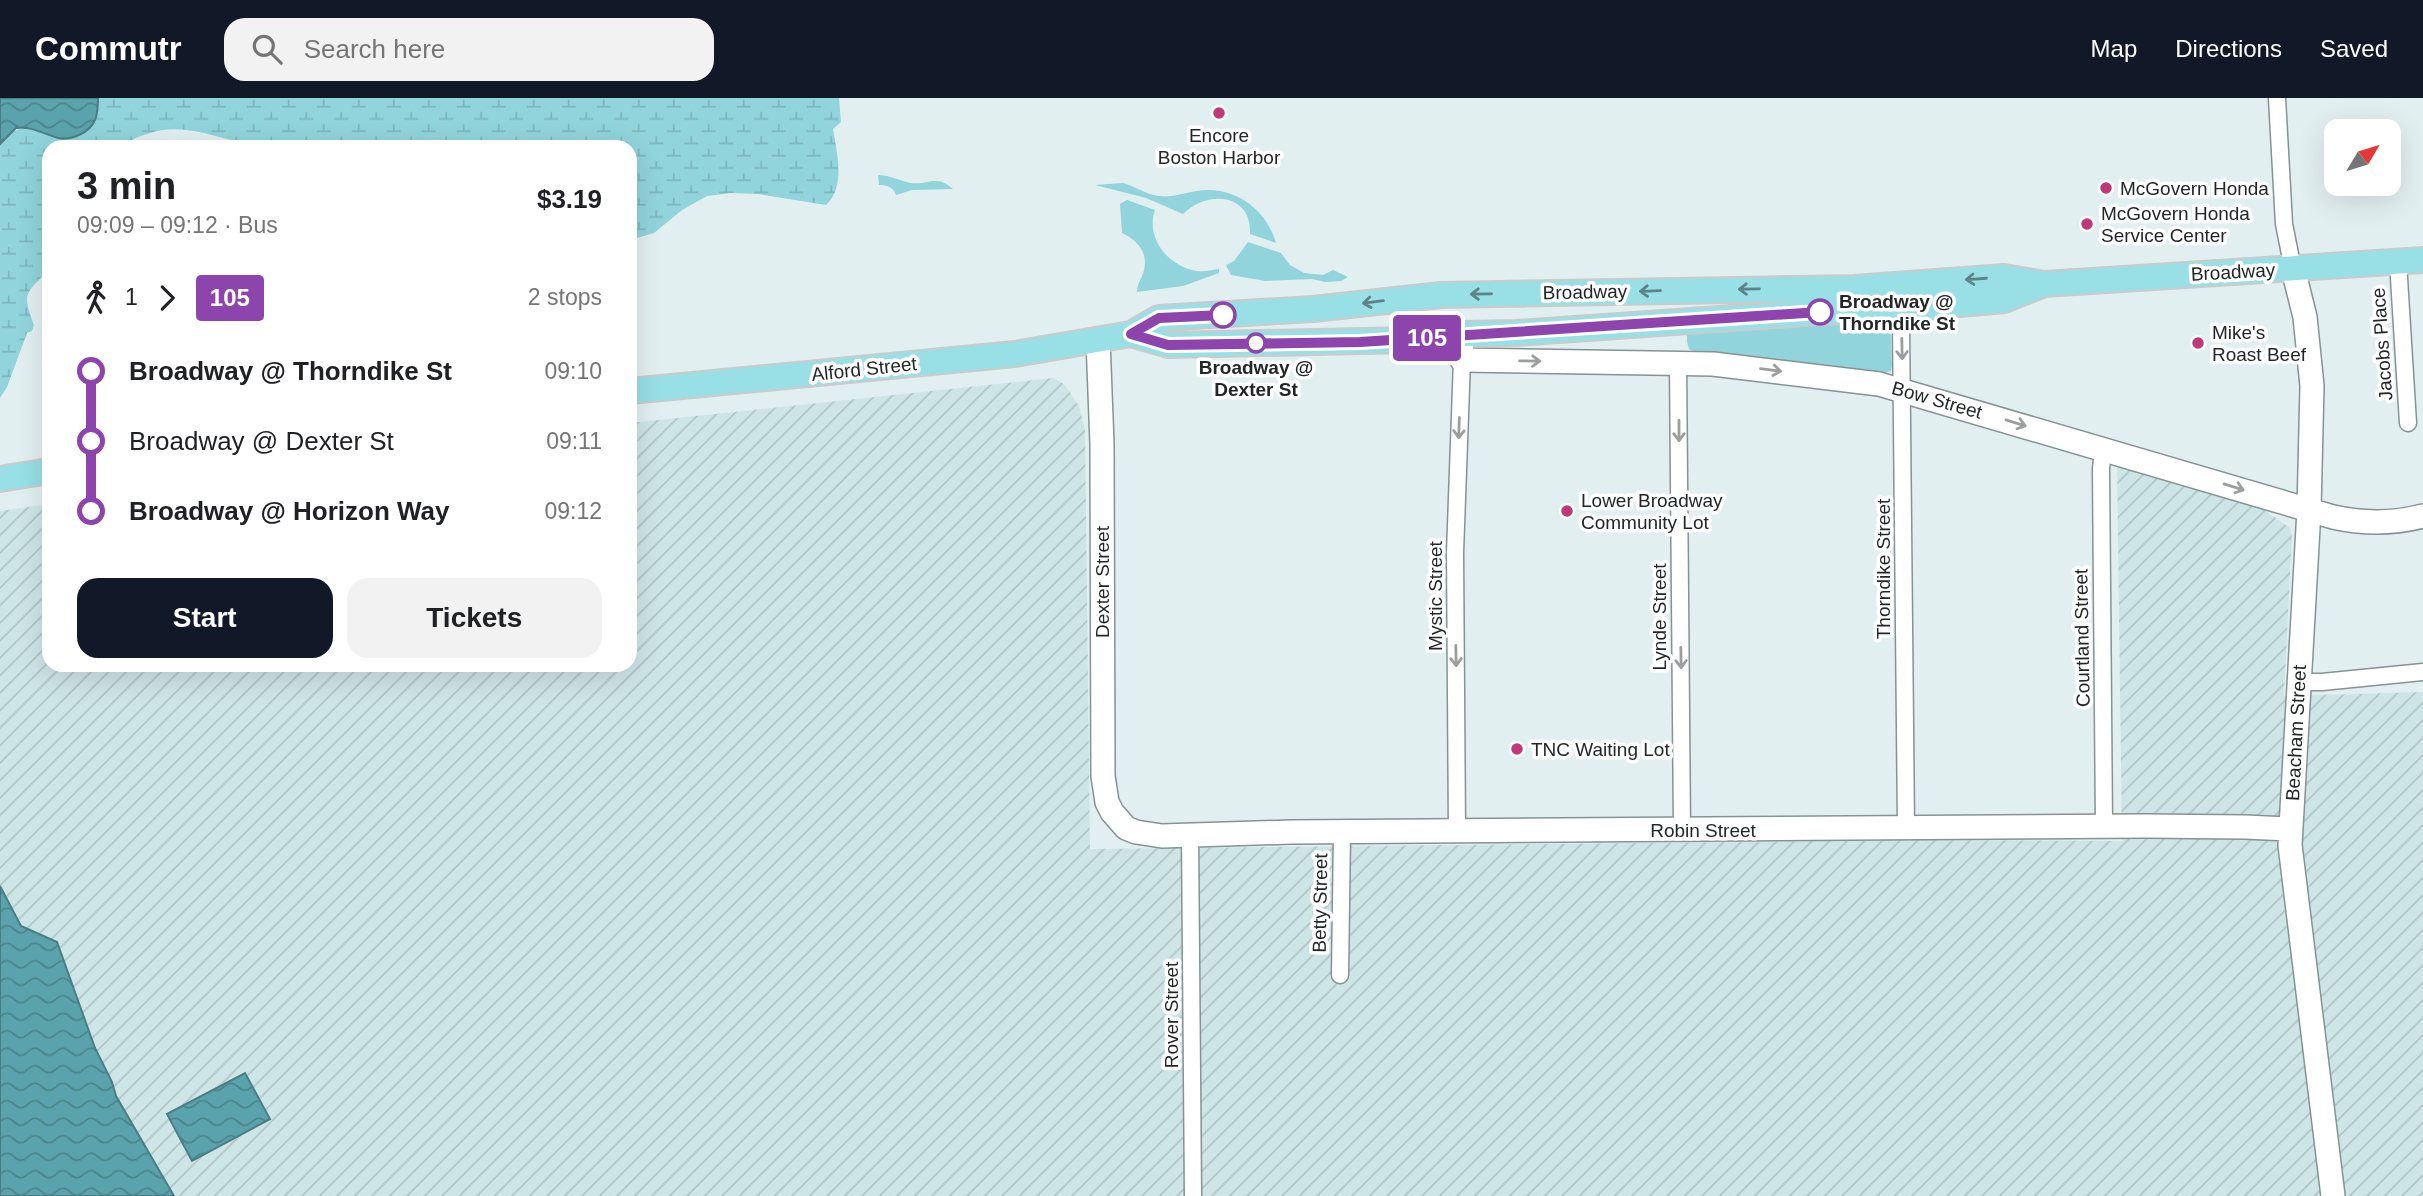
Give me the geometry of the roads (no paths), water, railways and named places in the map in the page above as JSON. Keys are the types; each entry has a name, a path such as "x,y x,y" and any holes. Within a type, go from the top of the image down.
{"main road":[{"name":"Broadway","path":"1098,340 1131,334 1159,318 1313,309 1441,295 1854,288 2004,277 2044,284 2423,260"},
{"name":"Beacham Street","path":"2293,269 2305,317 2312,386 2309,510 2290,830 2292,877 2333,1196"},
{"name":"Broadway","path":"1131,334 1168,345 1414,340 1461,334 1903,309 2004,300 2044,284"},
{"path":"1461,334 1462,360"},
{"name":"Alford Street","path":"637,390 1015,354 1098,340"},
{"name":"Dexter Street","path":"1098,340 1102,444 1103,776 1107,802 1119,821"},
{"name":"Bow Street","path":"1462,360 1678,363 1744,367 1879,384 2344,519 2369,523 2423,516"},
{"path":"0,479 42,472"},
{"name":"Robin Street","path":"1119,821 1136,832 1162,836 2104,826 2290,830"}],"street":[{"path":"2277,98 2284,224 2293,269"},
{"name":"Jacobs Place","path":"2398,262 2408,423"},
{"name":"Thorndike Street","path":"1903,309 1906,828"},
{"name":"Mystic Street","path":"1457,832 1455,553 1462,360"},
{"name":"Lynde Street","path":"1678,363 1682,830"},
{"name":"Courtland Street","path":"2103,449 2104,826"},
{"path":"2299,682 2423,672"},
{"name":"Betty Street","path":"1340,975 1342,833"},
{"name":"Rover Street","path":"1190,834 1193,1196"}],"water":[{"path":"0,98 98,98 97,112 93,124 75,137 63,139 33,129 16,128 0,144"},
{"path":"0,886 21,926 57,942 95,1048 116,1096 174,1196 0,1196"},
{"path":"245,1073 270,1119 192,1161 167,1114"}],"place":[{"name":"Encore Boston Harbor","path":"1219,113"},
{"name":"McGovern Honda","path":"2106,188"},
{"name":"McGovern Honda Service Center","path":"2087,224"},
{"name":"Broadway @ Thorndike St","path":"1820,312"},
{"name":"Broadway @ Dexter St","path":"1256,343"},
{"name":"Mike's Roast Beef","path":"2198,343"},
{"name":"Lower Broadway Community Lot","path":"1567,511"},
{"name":"TNC Waiting Lot","path":"1517,749"}]}
